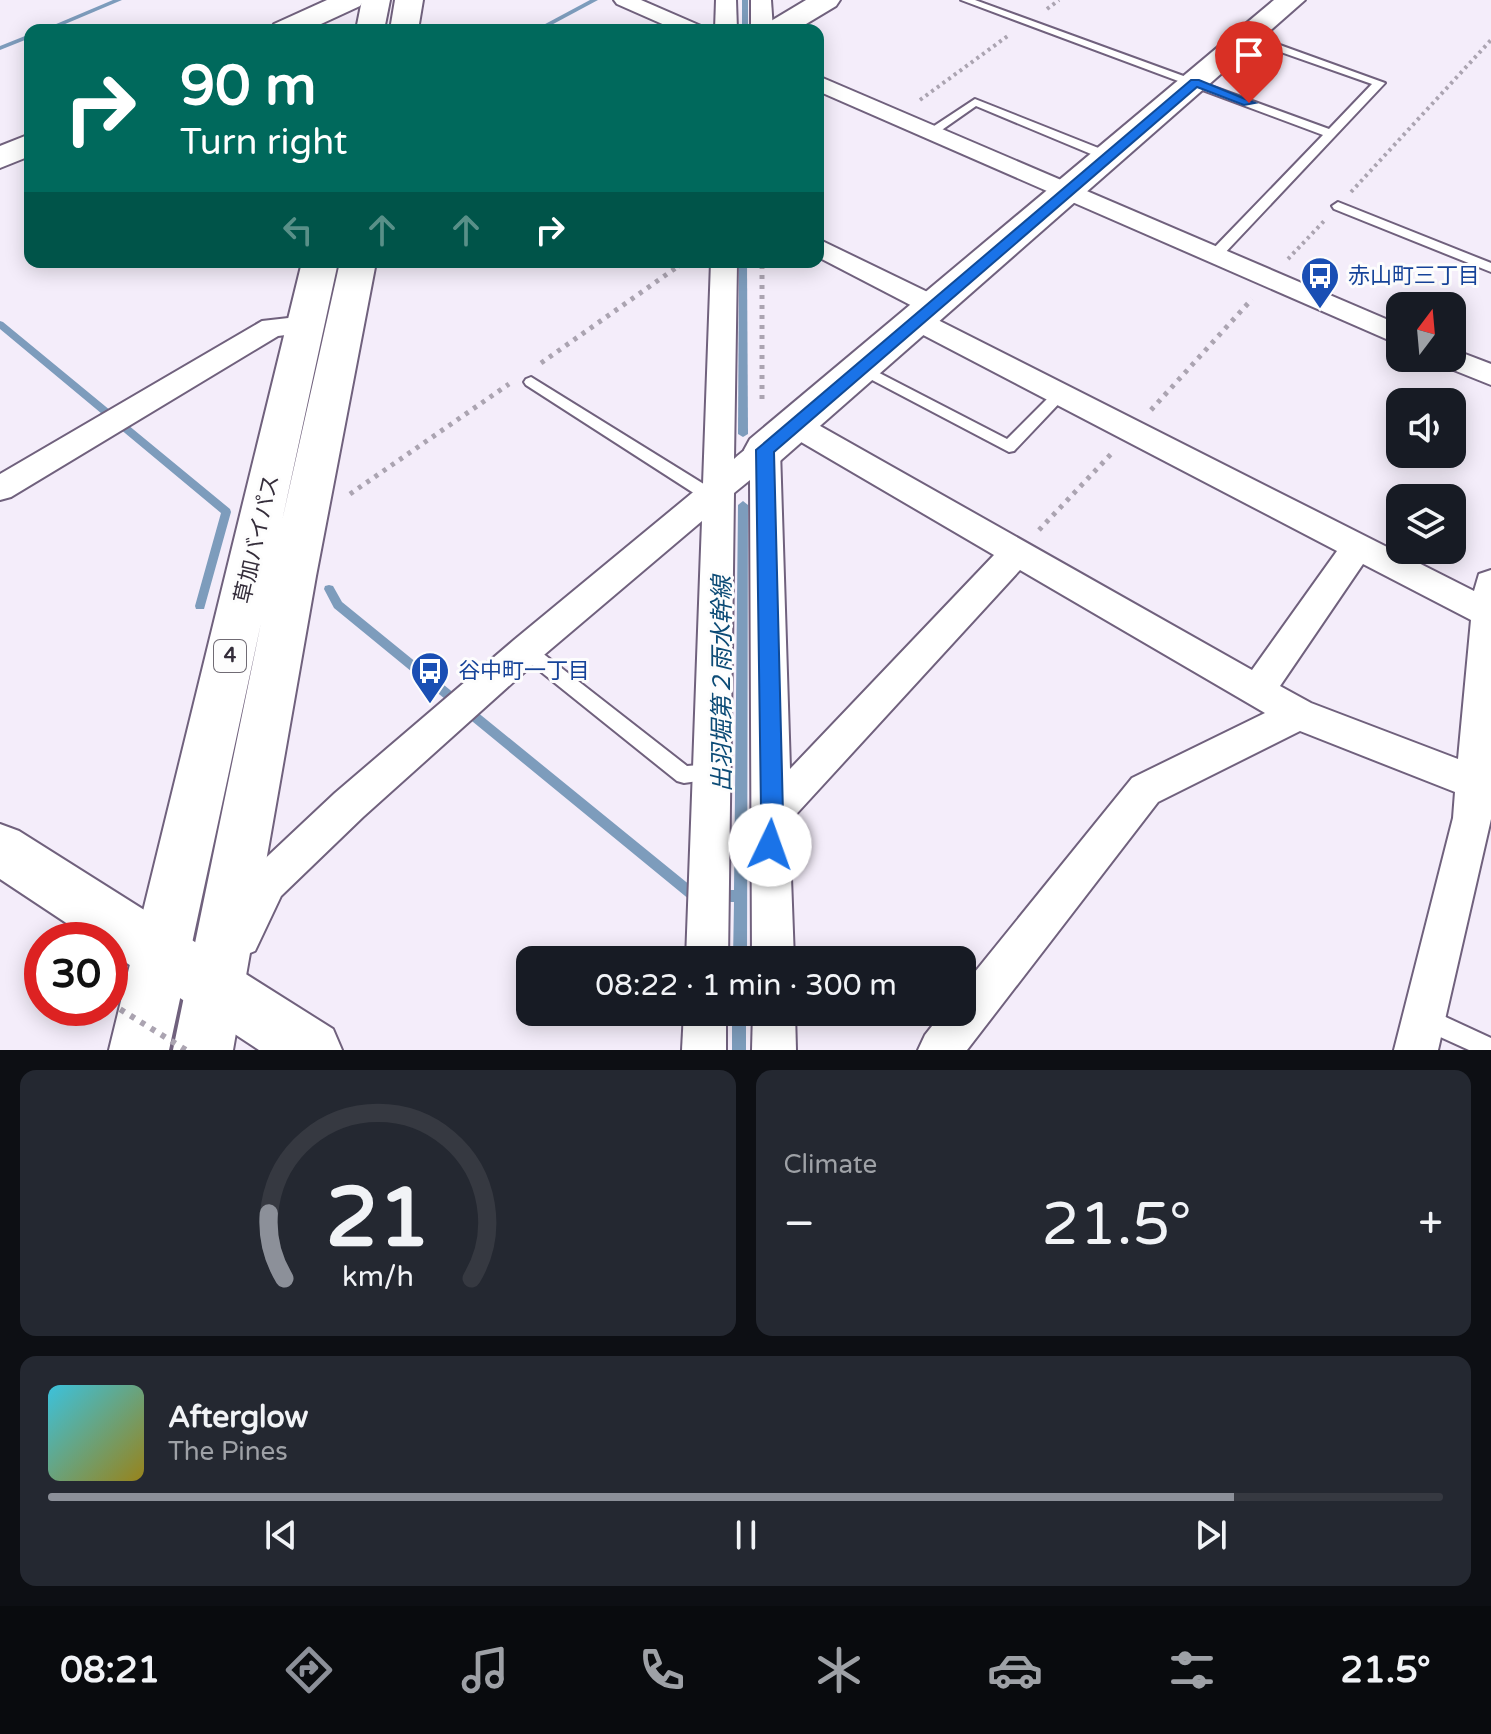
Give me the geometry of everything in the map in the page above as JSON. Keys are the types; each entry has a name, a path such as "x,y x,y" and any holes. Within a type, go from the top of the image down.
{"main road":[{"path":"297,24 350,0"},
{"path":"371,24 376,0"},
{"path":"405,24 409,0"},
{"path":"786,24 826,0"},
{"path":"765,450 1291,0"},
{"path":"0,158 24,147"},
{"name":"草加バイパス","path":"139,1050 306,325 351,268"},
{"name":"草加バイパス","path":"203,1050 352,268"},
{"path":"0,849 312,1050"}],"street":[{"path":"624,0 680,24"},
{"path":"726,0 726,24"},
{"path":"761,0 762,24"},
{"path":"824,86 1386,330"},
{"path":"824,251 1061,394 1357,547 1490,598 1482,788 1420,1034"},
{"path":"707,946 714,491 724,268"},
{"path":"0,489 272,327 306,325"},
{"path":"1466,364 1491,375"},
{"path":"795,425 1298,714 1482,788"},
{"path":"215,986 267,883 349,805 526,650 765,450"},
{"path":"765,450 773,946"},
{"path":"1257,691 1357,547"},
{"path":"772,814 1016,553"},
{"path":"940,1050 1145,790 1298,714"},
{"path":"704,1050 705,1026"},
{"path":"774,1026 774,1050"}],"lane":[{"path":"966,0 1330,133"},
{"path":"1216,254 1379,83 1248,37"},
{"path":"932,132 975,102 1107,156"},
{"path":"1338,206 1491,268"},
{"path":"860,368 1009,447 1061,394"},
{"path":"531,382 714,491"},
{"path":"526,650 684,775 712,772"},
{"path":"1420,1034 1491,1049"}],"path":[{"path":"897,117 1059,0"},
{"path":"762,268 762,430 765,450"},
{"path":"128,1014 186,1050"}],"waterway":[{"path":"60,24 119,0"},
{"path":"549,24 595,0"},
{"name":"出羽堀第２雨水幹線","path":"745,0 745,24"},
{"path":"0,48 24,38"},
{"name":"出羽堀第２雨水幹線","path":"743,268 743,434"},
{"path":"0,324 226,512 200,606"},
{"name":"出羽堀第２雨水幹線","path":"740,946 743,505"},
{"path":"329,589 338,605 694,896 698,896"},
{"path":"718,896 740,896"},
{"name":"出羽堀第２雨水幹線","path":"739,1026 739,1050"}],"place":[{"name":"赤山町三丁目","path":"1320,310"},
{"name":"谷中町一丁目","path":"430,705"}],"route":[{"path":"770,845 765,450 1195,82 1249,103"}]}
